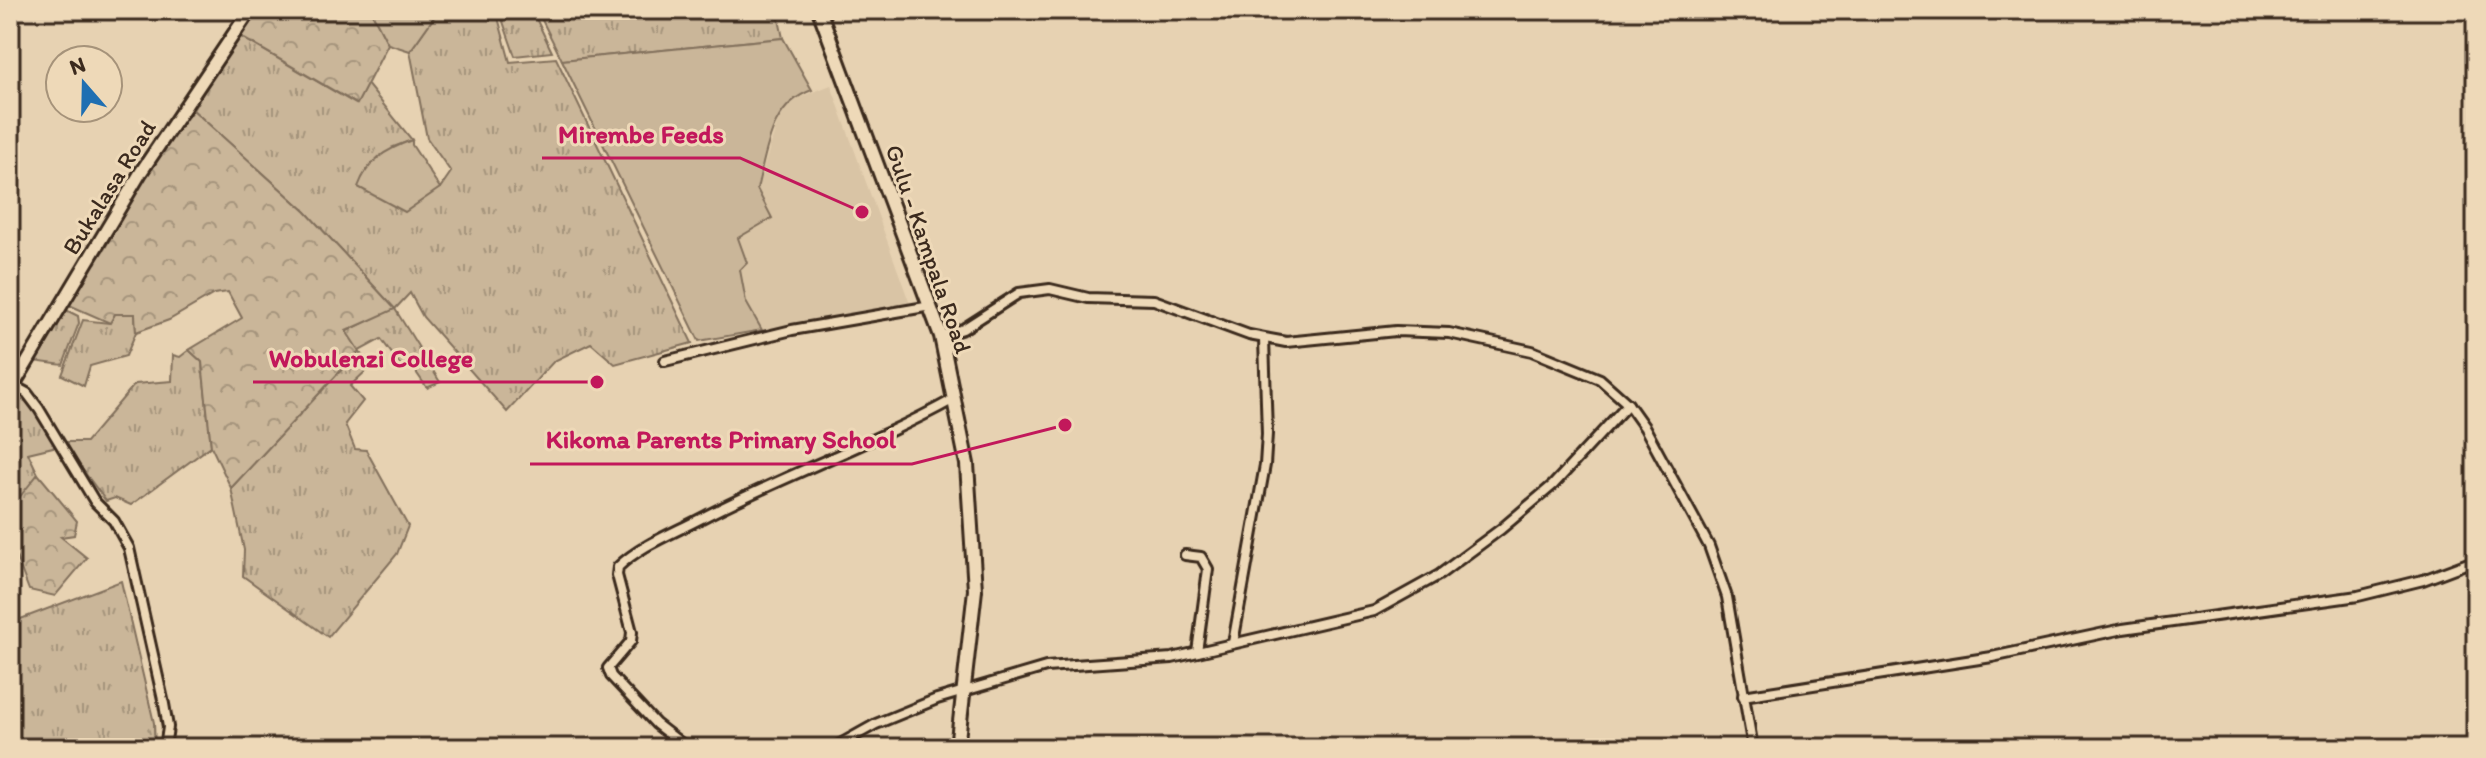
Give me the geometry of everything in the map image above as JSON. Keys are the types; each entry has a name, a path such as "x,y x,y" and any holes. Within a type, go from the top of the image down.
{"main road":[{"name":"Gulu - Kampala Road","path":"819,10 931,306 941,336 954,399 970,489 974,602 967,690 957,748"}],"street":[{"name":"Bukalasa Road","path":"12,388 141,172 250,10"},
{"path":"941,336 963,329 1019,293 1036,288 1088,298 1154,300 1264,339 1300,343 1396,331 1449,333 1532,351 1600,379 1628,404 1682,491 1709,546 1727,597 1753,748"},
{"path":"665,361 792,330 931,306"},
{"path":"1233,643 1265,465 1264,339"},
{"path":"12,388 27,393 39,409 95,502 114,521 129,548 164,704 168,727 165,748"},
{"path":"687,748 656,724 611,676 608,668 631,641 632,632 617,575 618,567 641,549 742,497 876,440 954,399"},
{"path":"833,748 895,716 967,690 1046,667 1172,658 1374,611 1439,575 1553,485 1628,404"},
{"path":"1185,555 1201,557 1208,569 1197,652"},
{"path":"1743,696 1992,657 2123,629 2358,596 2423,580 2476,560"}],"shaded area":[{"path":"831,85 911,307 763,330 746,302 740,270 747,263 738,238 772,218 757,189 780,114 790,101"}],"green space":[{"path":"295,10 372,13 388,44 357,104 236,34 250,13"},
{"path":"378,10 439,10 410,51 388,44 372,13"},
{"path":"439,10 496,10 510,62 556,58 692,343 615,364 591,343 554,361 507,412 423,317 410,293 395,309 440,382 427,388 409,362 402,367 381,339 359,351 370,367 350,386 363,401 345,424 355,449 366,450 408,526 397,554 328,637 243,576 244,550 231,488 358,352 345,332 394,308 306,212 193,110 236,34 356,104 367,84 412,140 393,147 440,188 451,172 427,138 410,51"},
{"path":"499,10 532,10 552,52 515,56"},
{"path":"537,10 777,10 783,38 562,60"},
{"path":"783,38 812,90 787,106 772,130 757,189 772,218 738,238 747,263 740,270 746,302 762,330 699,341 562,60"},
{"path":"193,110 306,212 395,309 346,331 359,351 231,488 211,446 202,362 189,350 242,318 228,292 214,294 169,320 136,332 135,314 115,314 110,323 67,304 105,248 150,166"},
{"path":"412,140 412,145 440,188 405,212 358,187 372,163"},
{"path":"64,309 78,316 79,323 63,365 33,361"},
{"path":"115,314 135,314 136,332 126,356 90,366 84,386 62,375 83,320 109,323"},
{"path":"189,350 202,362 211,446 131,505 115,498 106,501 62,442 86,442 135,384 172,381 173,355 180,357"},
{"path":"13,399 28,401 57,446 28,453 38,474 21,498 10,491 10,405"},
{"path":"38,474 77,521 74,535 61,537 87,558 55,596 29,590 17,559 14,576 10,576 10,509"},
{"path":"121,581 154,723 155,748 10,748 10,623"}],"place":[{"name":"Mirembe Feeds","path":"862,212"},
{"name":"Wobulenzi College","path":"597,382"},
{"name":"Kikoma Parents Primary School","path":"1065,425"}]}
